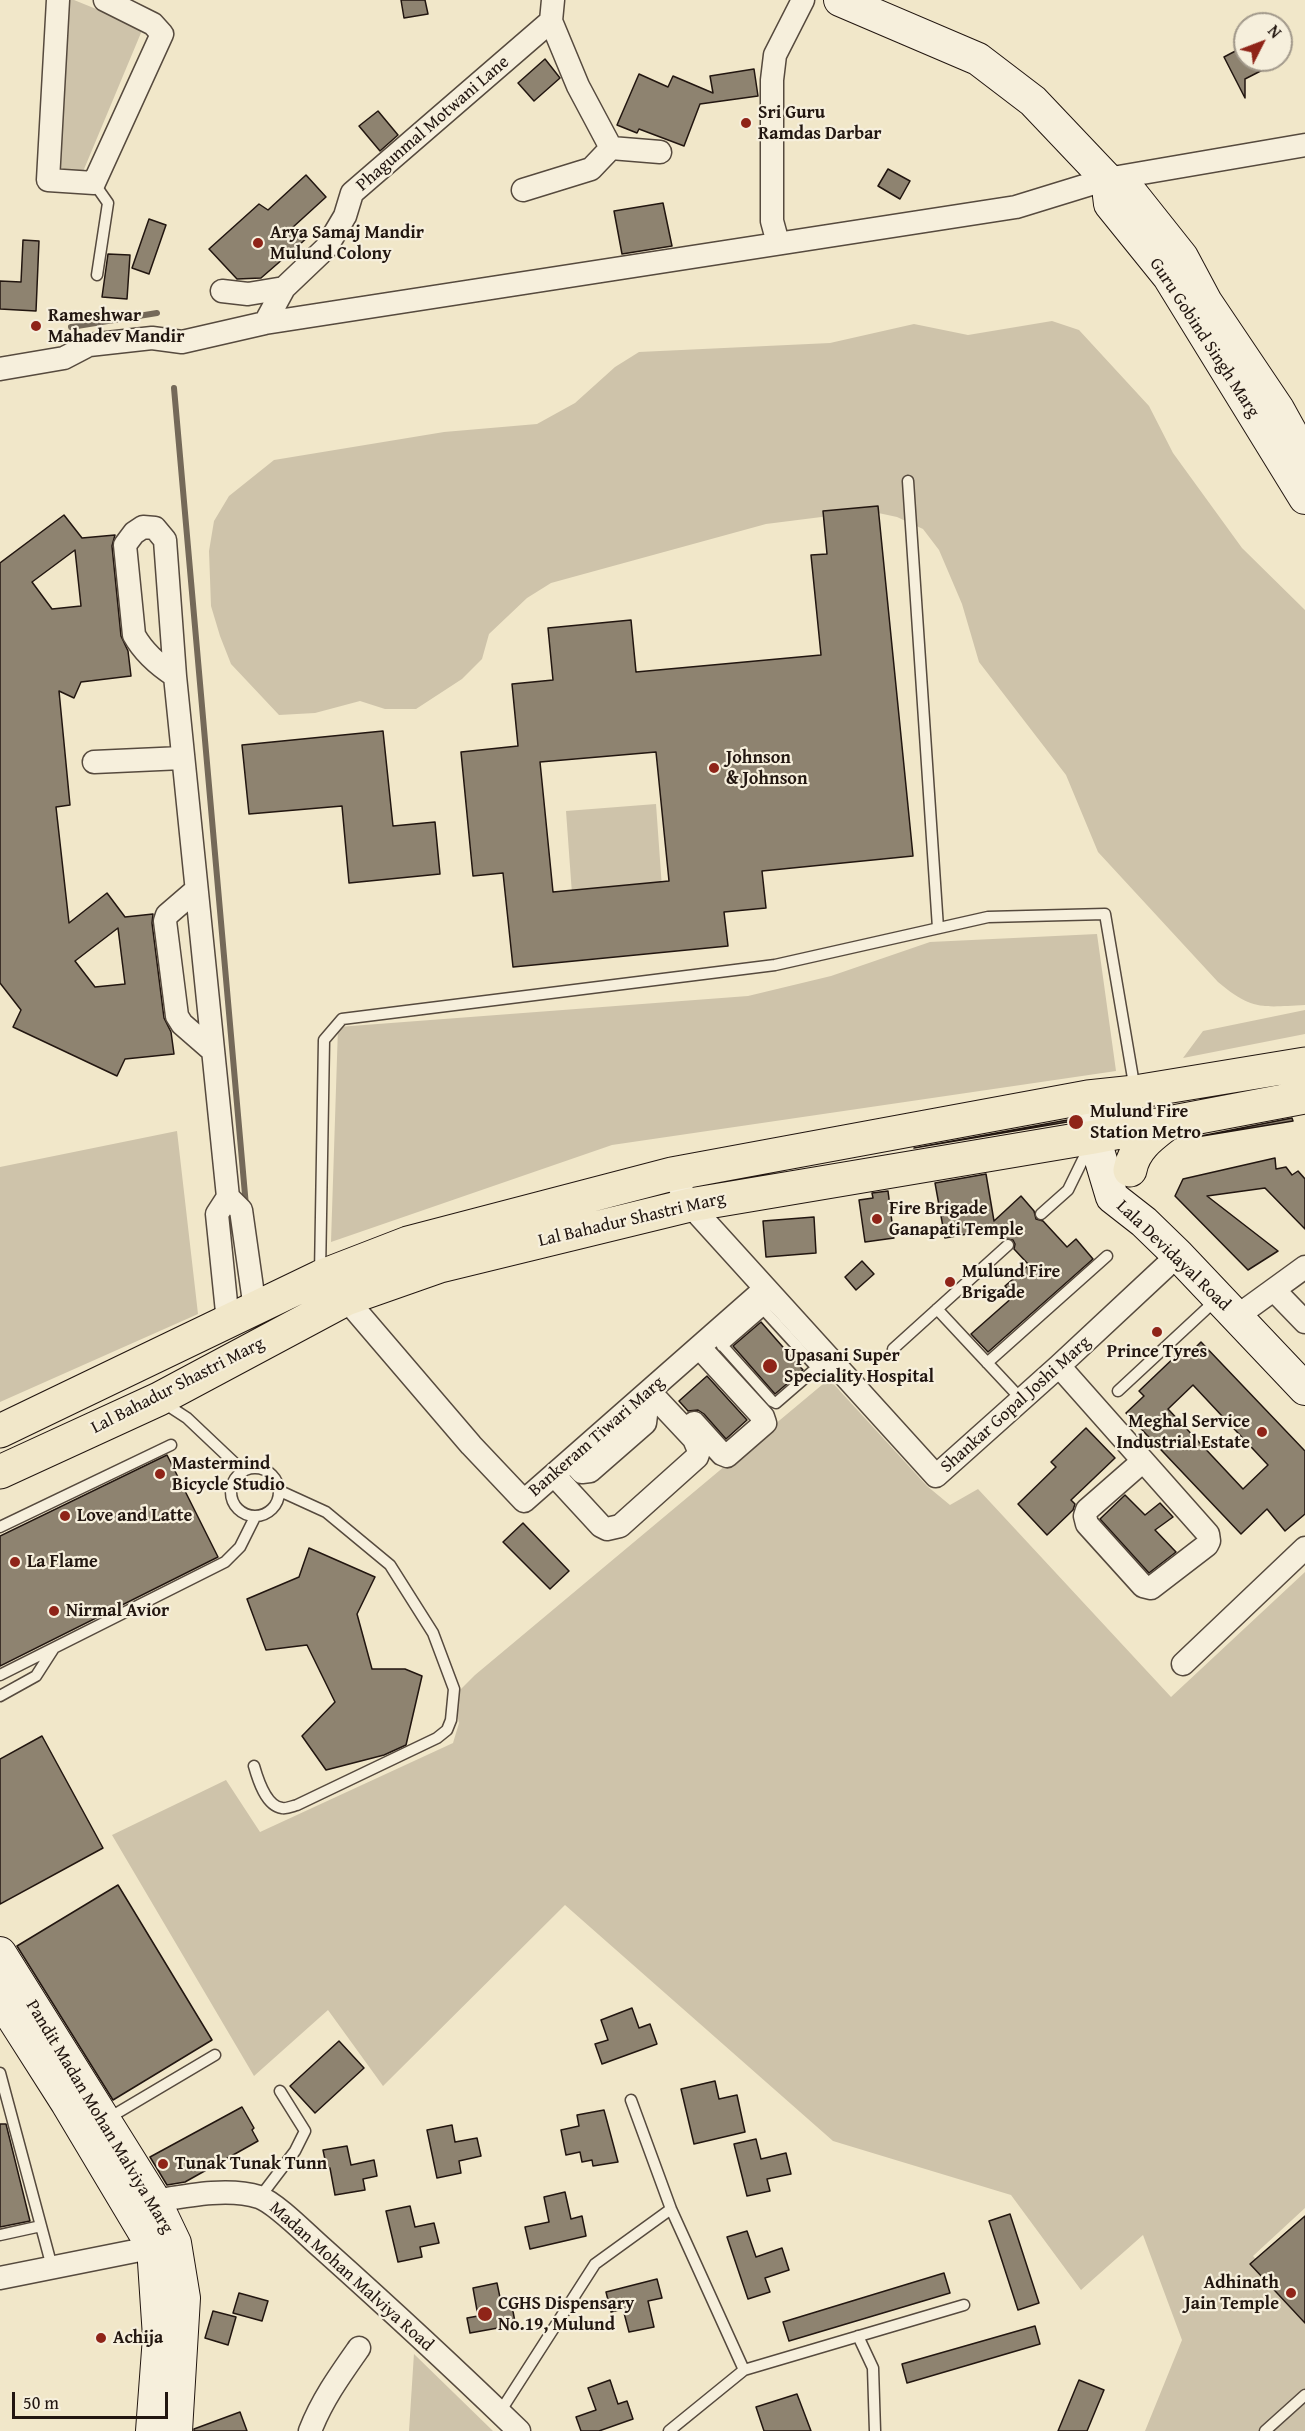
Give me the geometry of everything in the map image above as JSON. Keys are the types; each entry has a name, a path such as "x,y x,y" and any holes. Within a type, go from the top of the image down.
{"main road":[{"name":"Lal Bahadur Shastri Marg","path":"0,1431 320,1277 408,1243 672,1174 1110,1094 1305,1064"},
{"name":"Lal Bahadur Shastri Marg","path":"0,1472 159,1399 346,1299 440,1266 690,1205 1107,1134 1305,1097"},
{"path":"1130,1170 1132,1159 1139,1148 1170,1122"}],"street":[{"path":"58,0 48,180 94,183 162,34 153,24 105,0"},
{"path":"778,243 772,221 772,80 775,55 803,0"},
{"name":"Guru Gobind Singh Marg","path":"840,0 978,59 1033,101 1115,191 1206,302 1278,409 1305,458"},
{"path":"552,11 578,86 611,148"},
{"name":"Phagunmal Motwani Lane","path":"265,323 284,288 326,248 345,216 352,193 552,11"},
{"path":"0,369 64,357 90,345 152,338 182,342 265,323 1115,191 1305,145"},
{"path":"611,148 660,152"},
{"path":"523,190 591,169 611,148"},
{"name":"Guru Gobind Singh Marg","path":"1175,267 1305,498"},
{"path":"222,291 248,294 284,288"},
{"path":"175,676 157,664 141,647 134,635 125,545 134,533 144,527 154,528 165,540 182,758 228,1197 217,1214 241,1316"},
{"path":"94,762 182,758"},
{"path":"196,890 167,915 165,921 177,1016 182,1024 213,1051"},
{"name":"Lala Devidayal Road","path":"1110,1094 1107,1134 1113,1197 1178,1255 1305,1389"},
{"path":"1107,1134 1130,1170 1136,1192 1139,1219"},
{"name":"Shankar Gopal Joshi Marg","path":"672,1174 690,1205 765,1302 822,1363 936,1476 1022,1400 1178,1255"},
{"path":"1227,1307 1274,1290 1305,1267"},
{"path":"1274,1290 1305,1322"},
{"name":"Bankeram Tiwari Marg","path":"346,1299 471,1445 524,1501 557,1478 650,1395 765,1302"},
{"path":"650,1395 722,1454 730,1455 764,1425 764,1420 710,1345"},
{"path":"1059,1366 1208,1534 1209,1541 1206,1545 1151,1588 1143,1586 1087,1524 1085,1516 1087,1510 1143,1461"},
{"path":"557,1478 601,1526 607,1529 620,1526 646,1503 697,1457 699,1450 694,1439 650,1395"},
{"path":"1184,1664 1305,1548"},
{"name":"Pandit Madan Mohan Malviya Marg","path":"0,1953 6,1991 67,2103 164,2245 152,2431"},
{"name":"Pandit Madan Mohan Malviya Marg","path":"6,1991 104,2121 155,2201 164,2245 184,2298 176,2431"},
{"name":"Madan Mohan Malviya Road","path":"155,2201 195,2194 241,2194 260,2197 285,2215 392,2311 519,2431"},
{"path":"0,2278 164,2245"},
{"path":"310,2431 335,2380 359,2348"}],"lane":[{"path":"94,183 108,203 97,275"},
{"path":"908,481 938,928"},
{"path":"320,1277 324,1040 342,1018 775,965 988,917 1105,914 1110,1094"},
{"path":"1041,1215 1068,1190 1107,1134"},
{"path":"893,1349 1008,1245"},
{"path":"987,1363 1107,1256"},
{"path":"1118,1391 1227,1307"},
{"path":"937,1309 1022,1400"},
{"path":"710,1345 776,1403 822,1363"},
{"path":"159,1399 186,1418 243,1471"},
{"path":"0,1527 171,1445"},
{"path":"254,1766 258,1779 272,1803 283,1808 297,1805 437,1738 447,1731 451,1720 454,1689 434,1633 390,1565 326,1512 280,1491 273,1476 267,1471 251,1468 243,1471 233,1482 232,1498 240,1511 255,1517 262,1516 275,1506 280,1491"},
{"path":"0,1675 225,1562 240,1547 255,1517"},
{"path":"0,1696 36,1676 54,1648"},
{"path":"104,2121 215,2055"},
{"path":"0,2073 52,2268"},
{"path":"260,2197 295,2151 305,2131 280,2091"},
{"path":"631,2100 671,2208 744,2370"},
{"path":"500,2412 595,2264 671,2208"},
{"path":"0,2235 41,2226"},
{"path":"669,2431 744,2370 964,2306"},
{"path":"858,2336 873,2368 875,2431"},
{"path":"1265,2431 1305,2396"}],"shaded area":[{"path":"68,0 74,0 143,28 82,174 56,170"},
{"path":"1052,321 1079,330 1149,406 1173,453 1242,548 1305,610 1305,1005 1258,1005 1249,1003 1230,991 1218,982 1098,852 1066,775 979,662 962,604 939,550 923,529 897,517 869,511 766,524 551,583 527,598 489,634 482,659 462,679 416,709 385,709 360,701 315,713 279,715 231,664 211,606 209,551 214,521 229,496 274,460 444,432 537,424 575,403 615,367 639,352 830,343 914,324 968,335"},
{"path":"656,804 662,888 572,894 566,811"},
{"path":"1097,934 1116,1071 612,1145 331,1242 338,1027 748,996 831,976 930,942"},
{"path":"1305,1010 1305,1034 1183,1058 1203,1031"},
{"path":"177,1131 198,1314 0,1402 0,1167"},
{"path":"829,1379 927,1486 950,1505 978,1489 1171,1697 1305,1572 1305,2208 1253,2256 1305,2314 1305,2431 1145,2431 1182,2340 1143,2235 1081,2290 1011,2195 833,2141 565,1905 383,2086 328,2010 254,2076 112,1835 226,1780 260,1832 453,1743 459,1723 453,1697 475,1675"},
{"path":"414,2354 493,2431 409,2431"}],"building":[{"path":"401,0 425,0 428,14 404,18"},
{"path":"1233,52 1233,72 1259,72 1245,79 1245,98 1224,57"},
{"path":"545,59 560,78 534,101 518,83"},
{"path":"754,69 758,96 700,104 684,146 639,129 637,133 617,125 639,74 668,87 673,76 713,93 710,76"},
{"path":"378,111 398,135 380,151 359,126"},
{"path":"888,169 910,181 900,199 878,186"},
{"name":"Arya Samaj Mandir Mulund Colony","path":"306,175 326,197 292,228 307,238 261,278 237,279 209,249 259,204 268,210"},
{"path":"663,203 672,246 622,254 614,211"},
{"path":"149,219 166,225 149,274 132,268"},
{"path":"23,240 39,241 36,311 0,309 0,281 21,282"},
{"path":"108,254 130,255 127,299 102,297"},
{"path":"878,506 913,856 762,871 766,908 724,912 728,946 513,967 503,873 473,876 461,752 518,746 512,684 553,680 548,628 631,620 636,672 821,655 811,555 827,554 823,511","holes":["656,752 669,881 553,892 540,762"]},
{"path":"64,515 82,538 115,535 112,546 121,636 128,651 131,676 81,682 74,698 59,691 70,805 56,807 69,923 107,893 125,917 153,914 152,923 164,1018 171,1032 174,1054 125,1059 117,1076 13,1027 21,1010 0,983 0,563","holes":["75,550 81,606 52,609 32,582","118,928 125,984 95,987 75,961"]},
{"path":"383,731 393,826 435,822 440,874 349,883 342,806 249,814 242,745"},
{"path":"1292,1118 1293,1121 1196,1137"},
{"path":"1073,1119 1073,1121 914,1148"},
{"path":"1275,1158 1276,1169 1286,1167 1292,1175 1298,1171 1305,1179 1305,1229 1265,1188 1207,1196 1278,1251 1248,1270 1175,1196 1183,1179"},
{"path":"986,1174 994,1221 1021,1196 1034,1211 1036,1219 1043,1221 1067,1247 1076,1239 1093,1259 988,1352 971,1334 1014,1296 1005,1286 1029,1265 1014,1249 1013,1240 1004,1239 995,1229 945,1238 935,1183"},
{"name":"Fire Brigade Ganapati Temple","path":"888,1191 894,1238 865,1242 859,1200 873,1198 872,1193"},
{"path":"814,1217 816,1253 766,1257 763,1221"},
{"path":"862,1261 874,1274 856,1290 845,1277"},
{"path":"761,1322 803,1370 775,1394 733,1346"},
{"name":"Meghal Service Industrial Estate","path":"1201,1342 1305,1451 1305,1514 1285,1531 1267,1509 1241,1534 1126,1413 1144,1396 1139,1391 1180,1352 1185,1358","holes":["1193,1385 1268,1465 1243,1489 1168,1409"]},
{"path":"707,1376 747,1420 726,1439 704,1414 698,1410 688,1411 679,1401"},
{"path":"1086,1428 1115,1458 1071,1500 1075,1504 1073,1510 1047,1535 1018,1504 1056,1467 1051,1462"},
{"name":"Nirmal Avior","path":"167,1455 218,1557 0,1666 0,1536"},
{"path":"1125,1495 1145,1515 1160,1503 1173,1517 1155,1530 1176,1552 1149,1573 1100,1519"},
{"path":"523,1523 569,1571 550,1589 503,1542"},
{"path":"309,1548 375,1577 357,1614 372,1669 405,1669 422,1676 406,1745 384,1755 326,1770 302,1736 335,1702 307,1645 266,1650 247,1599 299,1577"},
{"path":"42,1736 103,1848 0,1904 0,1759"},
{"path":"118,1885 212,2040 113,2100 17,1946"},
{"path":"632,2008 639,2028 650,2024 657,2044 602,2064 595,2044 608,2040 601,2020"},
{"path":"339,2041 364,2068 315,2113 290,2086"},
{"path":"715,2081 719,2099 737,2095 745,2132 694,2144 681,2089"},
{"path":"242,2107 254,2128 252,2130 258,2141 185,2182 167,2185 150,2157"},
{"path":"604,2110 618,2162 593,2166 592,2160 582,2162 580,2152 566,2155 561,2130 579,2126 577,2115"},
{"path":"0,2124 6,2124 30,2221 0,2227"},
{"path":"452,2125 455,2142 477,2138 481,2156 459,2161 461,2173 437,2178 427,2130"},
{"path":"756,2139 761,2159 786,2153 791,2174 767,2179 770,2191 747,2196 734,2144"},
{"path":"347,2146 351,2165 374,2160 377,2176 363,2179 365,2190 335,2195 330,2168 327,2169 323,2150"},
{"path":"565,2192 571,2219 582,2216 586,2236 530,2249 525,2227 549,2222 544,2197"},
{"path":"410,2206 415,2227 434,2223 439,2243 420,2247 422,2257 398,2262 386,2211"},
{"path":"1010,2214 1039,2303 1018,2310 989,2221"},
{"name":"Adhinath Jain Temple","path":"1305,2216 1305,2323 1250,2264"},
{"path":"747,2231 756,2257 782,2248 789,2270 765,2278 770,2292 748,2299 727,2237"},
{"path":"944,2273 950,2293 789,2341 783,2322"},
{"path":"657,2279 662,2298 648,2301 654,2327 629,2332 623,2309 611,2312 606,2292"},
{"path":"497,2283 502,2307 512,2306 515,2322 508,2323 509,2326 470,2333 467,2318 478,2316 473,2288"},
{"path":"239,2293 268,2301 262,2321 233,2313"},
{"path":"213,2311 236,2317 228,2345 205,2338"},
{"path":"1035,2326 1040,2344 907,2383 902,2364"},
{"path":"610,2380 618,2404 627,2401 633,2419 599,2431 581,2431 576,2417 596,2410 588,2388"},
{"path":"1079,2380 1104,2390 1087,2431 1058,2431"},
{"path":"797,2394 811,2431 764,2431 756,2407"},
{"path":"240,2412 247,2431 194,2431 194,2429"}],"waterway":[{"path":"71,327 157,313"},
{"path":"174,388 246,1206"}],"place":[{"name":"Sri Guru Ramdas Darbar","path":"746,123"},
{"name":"Arya Samaj Mandir Mulund Colony","path":"258,243"},
{"name":"Rameshwar Mahadev Mandir","path":"36,326"},
{"name":"Johnson & Johnson","path":"714,768"},
{"name":"Mulund Fire Station Metro","path":"1076,1122"},
{"name":"Fire Brigade Ganapati Temple","path":"877,1219"},
{"name":"Mulund Fire Brigade","path":"950,1282"},
{"name":"Prince Tyres","path":"1157,1332"},
{"name":"Upasani Super Speciality Hospital","path":"770,1366"},
{"name":"Meghal Service Industrial Estate","path":"1262,1432"},
{"name":"Mastermind Bicycle Studio","path":"160,1474"},
{"name":"Love and Latte","path":"65,1516"},
{"name":"La Flame","path":"15,1562"},
{"name":"Nirmal Avior","path":"54,1611"},
{"name":"Tunak Tunak Tunn","path":"163,2164"},
{"name":"Adhinath Jain Temple","path":"1291,2293"},
{"name":"CGHS Dispensary No.19, Mulund","path":"485,2314"},
{"name":"Achija","path":"101,2338"}]}
